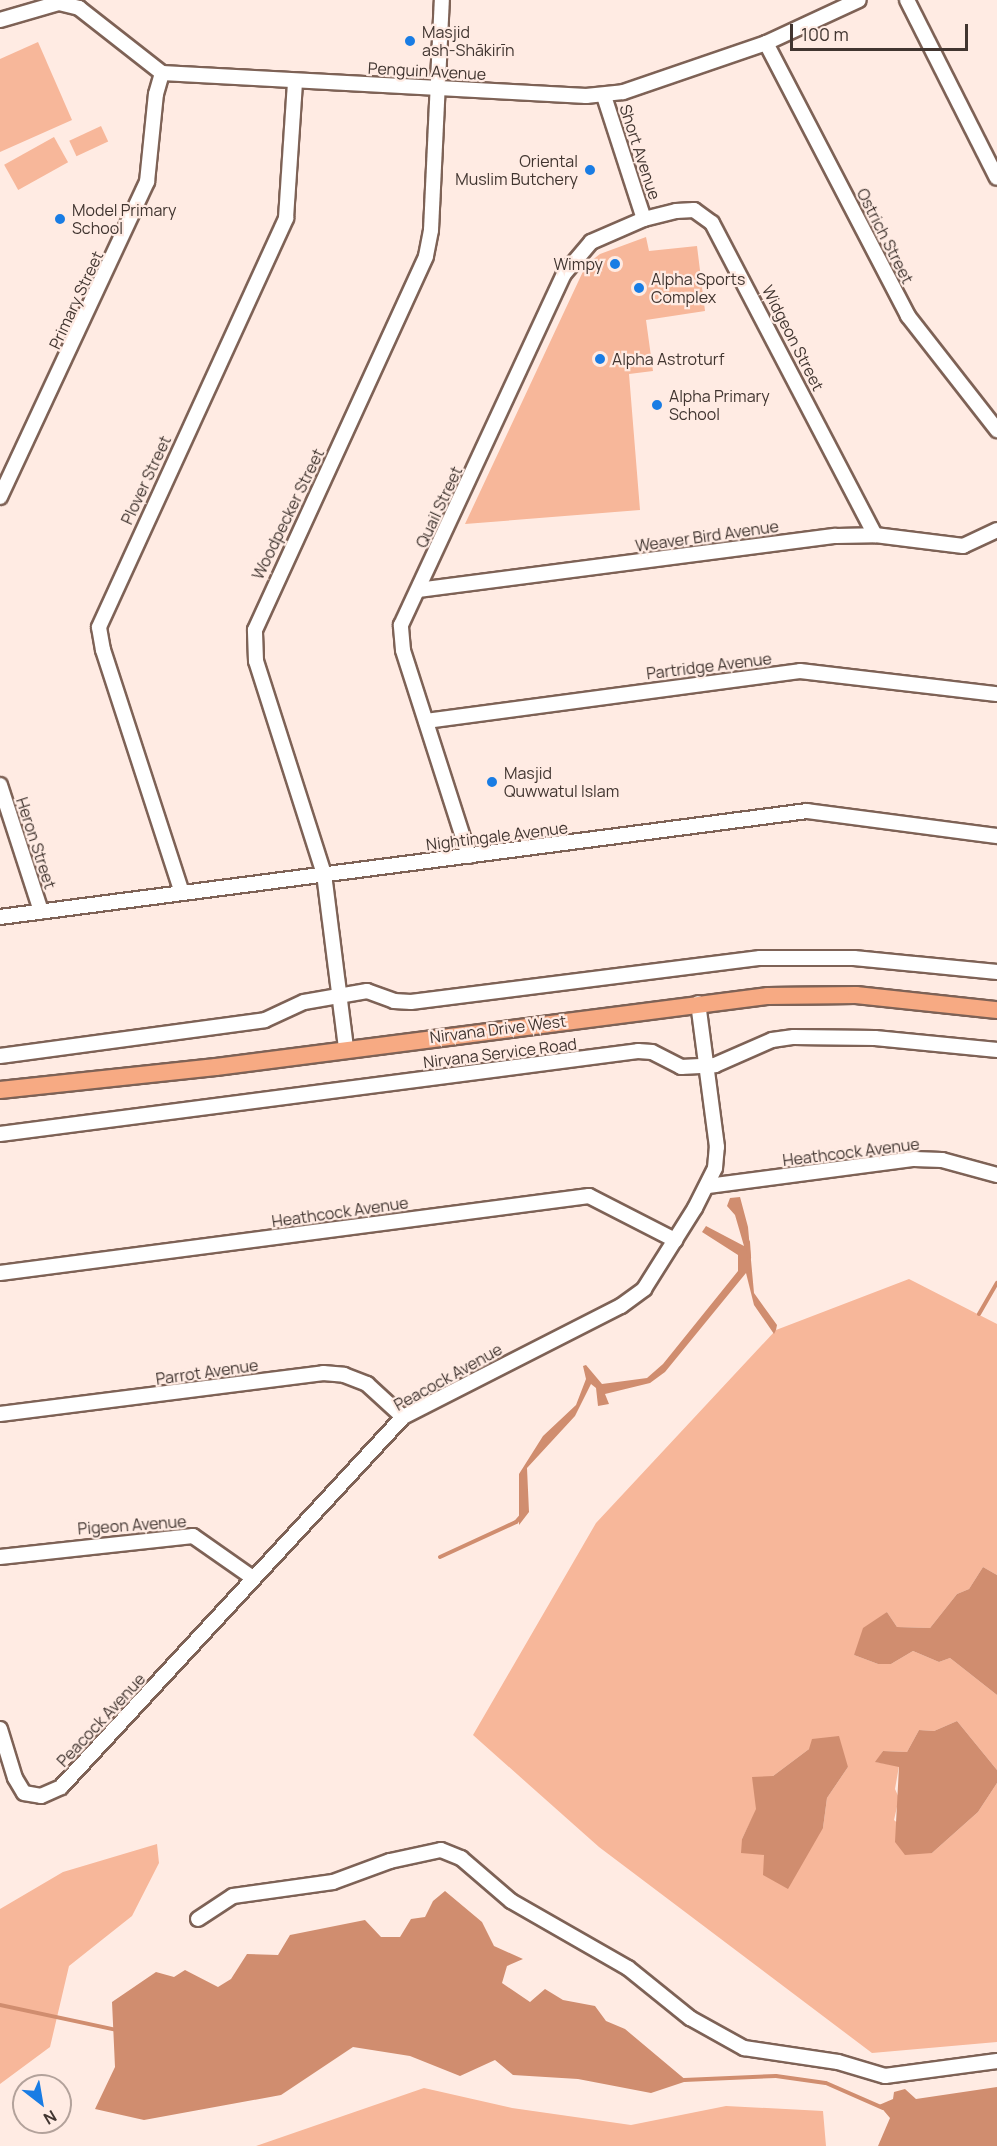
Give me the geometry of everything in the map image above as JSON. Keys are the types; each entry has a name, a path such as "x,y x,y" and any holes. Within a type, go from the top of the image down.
{"main road":[{"name":"Nirvana Drive West","path":"0,1090 698,1003 823,993 997,1010"}],"street":[{"name":"Woodpecker Street","path":"346,1048 324,874 256,661 255,630 426,256 442,0"},
{"name":"Penguin Avenue","path":"162,73 295,83 438,87 604,96 766,43 859,0"},
{"path":"908,0 997,178"},
{"path":"0,20 60,3 79,8 162,73"},
{"name":"Ostrich Street","path":"766,43 908,316 997,430"},
{"name":"Primary Street","path":"0,497 147,182 156,94 162,73"},
{"name":"Plover Street","path":"182,893 103,650 99,627 286,218 295,83"},
{"name":"Short Avenue","path":"604,96 644,219"},
{"name":"Widgeon Street","path":"644,219 694,210 718,231 875,534"},
{"name":"Quail Street","path":"469,856 400,633 568,268 591,242 644,219"},
{"name":"Weaver Bird Avenue","path":"418,590 836,536 875,534 963,546 997,530"},
{"name":"Partridge Avenue","path":"426,721 800,671 997,694"},
{"name":"Heron Street","path":"0,785 40,911"},
{"name":"Nightingale Avenue","path":"0,917 807,811 997,836"},
{"path":"0,1056 265,1020 304,1002 339,994 367,991 394,1001 411,1002 760,958 854,958 997,972"},
{"name":"Peacock Avenue","path":"0,1729 19,1787 32,1796 61,1787 403,1417 621,1306 644,1289 708,1186 717,1147 698,1003"},
{"name":"Nirvana Service Road","path":"0,1134 638,1051 652,1052 681,1067 708,1066 739,1058 772,1040 794,1037 875,1038 997,1050"},
{"name":"Heathcock Avenue","path":"708,1186 914,1159 942,1160 997,1175"},
{"name":"Heathcock Avenue","path":"0,1273 589,1196 675,1240"},
{"name":"Parrot Avenue","path":"0,1414 323,1373 344,1375 367,1384 403,1417"},
{"name":"Pigeon Avenue","path":"0,1557 180,1535 205,1542 253,1578"},
{"path":"198,1919 233,1896 333,1882 390,1861 441,1850 461,1858 512,1901 628,1968 690,2018 744,2048 838,2062 885,2076 997,2061"}],"shaded area":[{"path":"38,42 72,120 0,152 0,59"},
{"path":"101,126 108,141 76,156 69,141"},
{"path":"54,137 68,162 18,190 4,165"},
{"path":"646,237 649,251 697,246 705,311 646,320 653,371 629,374 640,510 465,524 586,265 600,254"},
{"path":"740,1197 748,1227 754,1293 777,1325 774,1334 754,1305 746,1273 665,1372 650,1383 605,1394 609,1404 598,1406 596,1388 591,1384 575,1416 527,1468 529,1512 519,1525 519,1474 543,1436 576,1405 586,1379 583,1366 586,1365 602,1384 647,1378 663,1364 738,1271 738,1255 702,1232 706,1226 744,1246 735,1215 727,1206 730,1198"},
{"path":"909,1279 997,1324 997,1575 983,1567 969,1589 957,1594 930,1628 897,1627 887,1612 854,1655 878,1664 891,1664 913,1651 939,1662 950,1658 997,1695 997,1770 957,1721 934,1731 919,1730 907,1752 883,1751 876,1762 899,1766 895,1789 899,1798 894,1820 932,1853 978,1812 997,1783 997,2042 872,2053 599,1847 473,1735 596,1523 776,1330","holes":["809,1749 848,1767 827,1798 823,1828 742,1839 773,1776"]},
{"path":"983,1567 997,1575 997,1695 950,1658 939,1662 913,1651 891,1664 878,1664 854,1655 863,1628 887,1612 897,1627 930,1628 957,1594 969,1589"},
{"path":"957,1721 997,1770 997,1783 978,1812 932,1853 905,1855 895,1842 899,1767 875,1762 883,1751 907,1752 919,1730 934,1731"},
{"path":"839,1736 848,1767 827,1798 823,1828 788,1889 763,1875 764,1855 741,1853 742,1839 756,1809 752,1777 773,1776 809,1749 812,1739"},
{"path":"157,1844 159,1863 132,1916 69,1966 50,2047 0,2084 0,1909 63,1872"},
{"path":"445,1891 482,1922 494,1946 523,1959 507,1966 502,1983 530,2002 545,1989 563,2000 595,2006 606,2021 625,2029 687,2081 651,2093 578,2079 513,2075 495,2060 460,2076 410,2056 353,2047 281,2095 144,2120 95,2109 115,2067 112,2002 156,1972 174,1977 185,1970 218,1987 231,1979 247,1954 278,1955 290,1935 365,1920 381,1937 400,1937 411,1919 425,1917 433,1901"},
{"path":"997,2087 997,2146 878,2146 890,2118 879,2105 893,2099 894,2092 905,2089 916,2099"},
{"path":"424,2088 512,2108 631,2125 726,2106 823,2111 826,2146 256,2146"}],"waterway":[{"path":"748,1242 749,1258"},
{"path":"979,1314 997,1283"},
{"path":"440,1557 516,1522 522,1515"},
{"path":"0,2005 117,2030"},
{"path":"684,2080 776,2076 826,2083 883,2108"}],"place":[{"name":"Masjid ash-Shākirīn","path":"410,41"},
{"name":"Oriental Muslim Butchery","path":"590,170"},
{"name":"Model Primary School","path":"60,219"},
{"name":"Wimpy","path":"615,264"},
{"name":"Alpha Sports Complex","path":"639,288"},
{"name":"Alpha Astroturf","path":"600,359"},
{"name":"Alpha Primary School","path":"657,405"},
{"name":"Masjid Quwwatul Islam","path":"492,782"}]}
